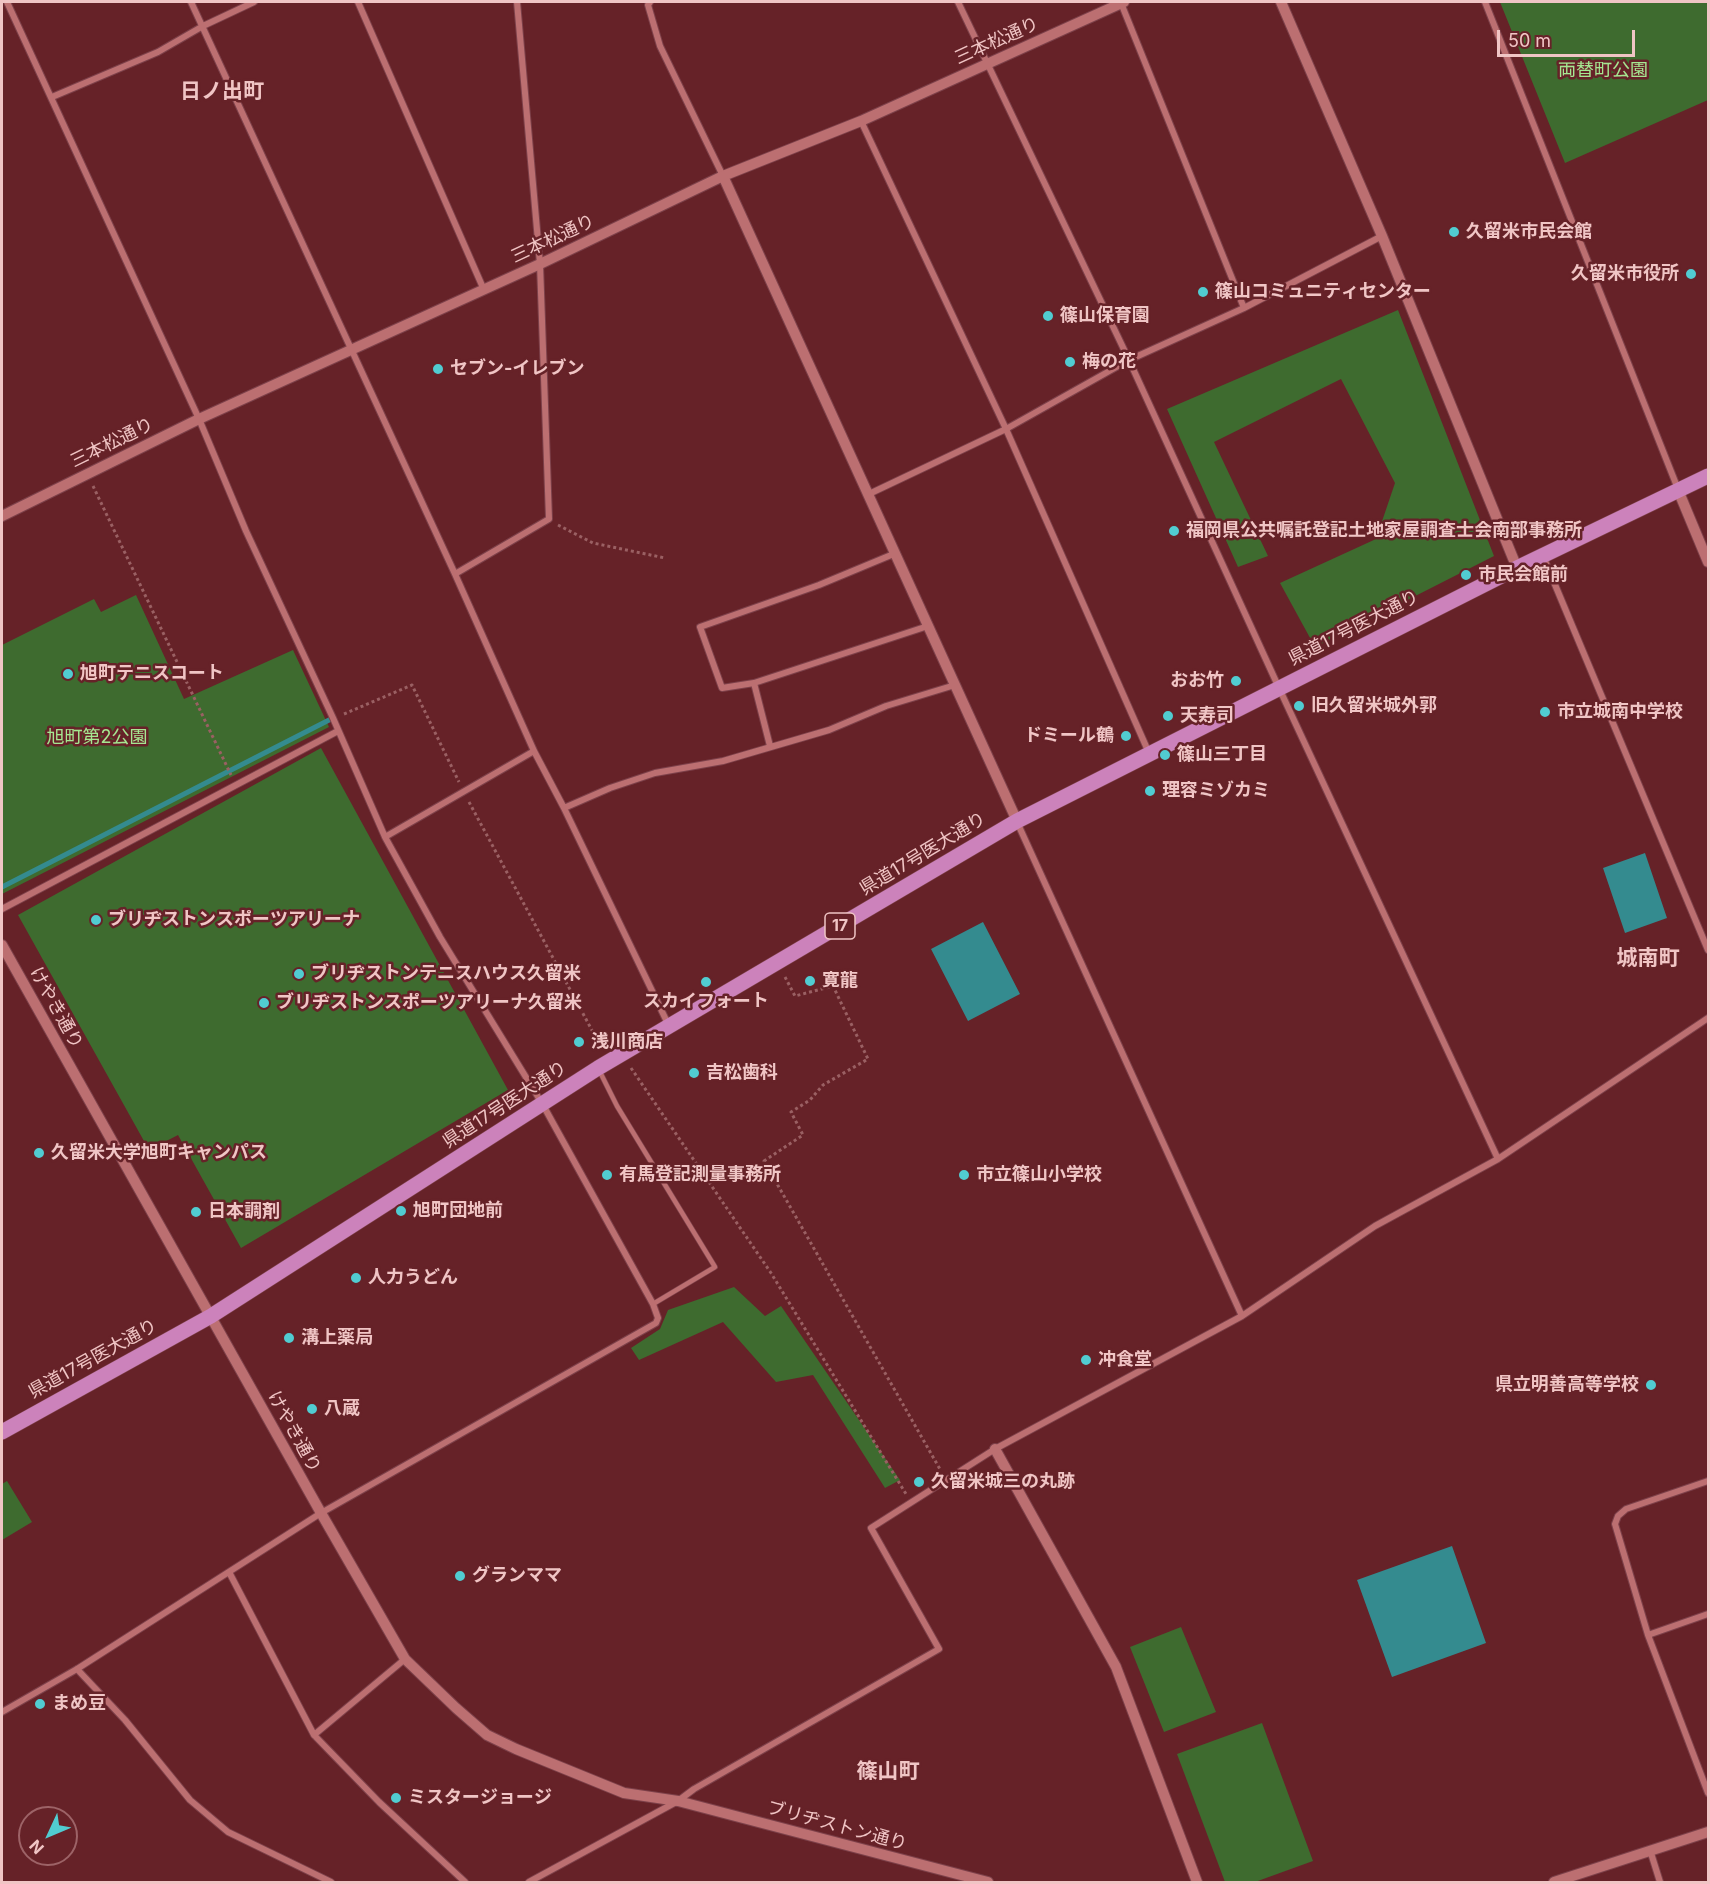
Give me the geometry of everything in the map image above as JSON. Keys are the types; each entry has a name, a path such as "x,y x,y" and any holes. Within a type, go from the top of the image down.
{"main road":[{"name":"県道17号医大通り","path":"2,1432 211,1316 604,1065 1017,821 1517,568 1708,476"}],"street":[{"path":"2,1713 77,1669 321,1513 656,1323 658,1313 543,1105 440,937 385,837 333,718 246,531 199,419 7,2"},
{"path":"191,2 455,574 534,752 564,808 669,1026"},
{"path":"52,97 158,52 202,26 254,2"},
{"path":"358,2 484,290"},
{"path":"455,574 549,519 540,264 517,2"},
{"path":"650,2 648,5 660,46 723,176 869,494 1242,1316"},
{"path":"958,2 1130,360 1279,688 1498,1158"},
{"path":"1122,2 1244,308"},
{"name":"三本松通り","path":"2,516 199,419 484,290 723,176 861,121 1122,2"},
{"path":"1281,2 1382,236 1517,568"},
{"path":"1485,2 1708,562"},
{"path":"861,121 1006,429 1149,755"},
{"path":"869,494 1006,429 1130,360 1244,308 1382,236"},
{"path":"896,553 819,585 700,627 722,688 754,683 928,626"},
{"path":"1543,556 1708,950"},
{"path":"754,683 770,746"},
{"path":"564,808 610,788 655,773 723,761 829,730 886,706 955,685"},
{"path":"2,909 338,731"},
{"path":"385,837 534,752"},
{"name":"けやき通り","path":"2,945 405,1659 487,1735 624,1793 678,1801"},
{"path":"529,1882 678,1801 694,1789 939,1649 871,1528 995,1449 1242,1316 1375,1226 1498,1158 1708,1018"},
{"path":"995,1449 1116,1667 1197,1882"},
{"path":"1708,1481 1626,1509 1618,1516 1615,1524 1648,1635 1708,1793"},
{"path":"229,1572 314,1735 379,1802 465,1882"},
{"path":"1648,1635 1708,1614"},
{"path":"314,1735 405,1659"},
{"path":"77,1669 125,1720 190,1800 228,1832 332,1882"},
{"name":"ブリヂストン通り","path":"678,1801 988,1882"},
{"path":"1554,1882 1708,1832"},
{"path":"1650,1850 1660,1882"}],"lane":[{"path":"604,1065 617,1106 715,1267 653,1304"}],"path":[{"path":"87,474 235,785"},
{"path":"549,519 593,543 665,558"},
{"path":"333,718 412,685 464,792 604,1065"},
{"path":"777,963 795,996 833,986 868,1059 823,1085 810,1100 791,1112 803,1135 764,1161 946,1480"},
{"path":"627,1062 771,1273 911,1503"}],"green space":[{"name":"両替町公園","path":"1500,2 1708,2 1708,100 1565,163"},
{"path":"1398,310 1494,556 1315,647 1280,583 1376,539 1395,483 1341,379 1214,442 1268,556 1238,567 1167,409"},
{"name":"旭町第2公園","path":"136,595 184,699 293,650 329,727 2,894 2,645 94,599 101,612"},
{"name":"ブリヂストンスポーツアリーナ久留米","path":"321,748 508,1090 241,1248 178,1135 149,1150 18,915"},
{"path":"734,1287 765,1316 781,1306 900,1480 885,1488 813,1375 776,1382 723,1322 639,1360 631,1348 660,1329 668,1310"},
{"path":"7,1481 32,1522 2,1540 2,1484"},
{"path":"1181,1627 1216,1712 1164,1732 1130,1647"},
{"path":"1262,1723 1313,1861 1255,1882 1225,1882 1177,1754"}],"water":[{"path":"1645,853 1667,918 1625,933 1603,868"},
{"path":"983,922 1020,994 968,1021 931,949"},
{"path":"1452,1546 1486,1643 1392,1677 1357,1580"}],"waterway":[{"path":"2,887 333,718"}],"place":[{"name":"久留米市民会館","path":"1454,232"},
{"name":"久留米市役所","path":"1691,274"},
{"name":"篠山コミュニティセンター","path":"1203,292"},
{"name":"篠山保育園","path":"1048,316"},
{"name":"梅の花","path":"1070,362"},
{"name":"セブン-イレブン","path":"438,369"},
{"name":"福岡県公共嘱託登記土地家屋調査士会南部事務所","path":"1174,531"},
{"name":"市民会館前","path":"1466,575"},
{"name":"旭町テニスコート","path":"68,674"},
{"name":"おお竹","path":"1236,681"},
{"name":"旧久留米城外郭","path":"1299,706"},
{"name":"市立城南中学校","path":"1545,712"},
{"name":"天寿司","path":"1168,716"},
{"name":"ドミール鶴","path":"1126,736"},
{"name":"篠山三丁目","path":"1165,755"},
{"name":"理容ミゾカミ","path":"1150,791"},
{"name":"ブリヂストンスポーツアリーナ","path":"96,920"},
{"name":"ブリヂストンテニスハウス久留米","path":"299,974"},
{"name":"寛龍","path":"810,981"},
{"name":"スカイフォート","path":"706,982"},
{"name":"ブリヂストンスポーツアリーナ久留米","path":"264,1003"},
{"name":"浅川商店","path":"579,1042"},
{"name":"吉松歯科","path":"694,1073"},
{"name":"久留米大学旭町キャンパス","path":"39,1153"},
{"name":"有馬登記測量事務所","path":"607,1175"},
{"name":"市立篠山小学校","path":"964,1175"},
{"name":"旭町団地前","path":"401,1211"},
{"name":"日本調剤","path":"196,1212"},
{"name":"人力うどん","path":"356,1278"},
{"name":"溝上薬局","path":"289,1338"},
{"name":"冲食堂","path":"1086,1360"},
{"name":"県立明善高等学校","path":"1651,1385"},
{"name":"八蔵","path":"312,1409"},
{"name":"久留米城三の丸跡","path":"919,1482"},
{"name":"グランママ","path":"460,1576"},
{"name":"まめ豆","path":"40,1704"},
{"name":"ミスタージョージ","path":"396,1798"}],"district":[{"name":"日ノ出町","path":"222,92"},
{"name":"城南町","path":"1648,959"},
{"name":"篠山町","path":"888,1772"}]}
